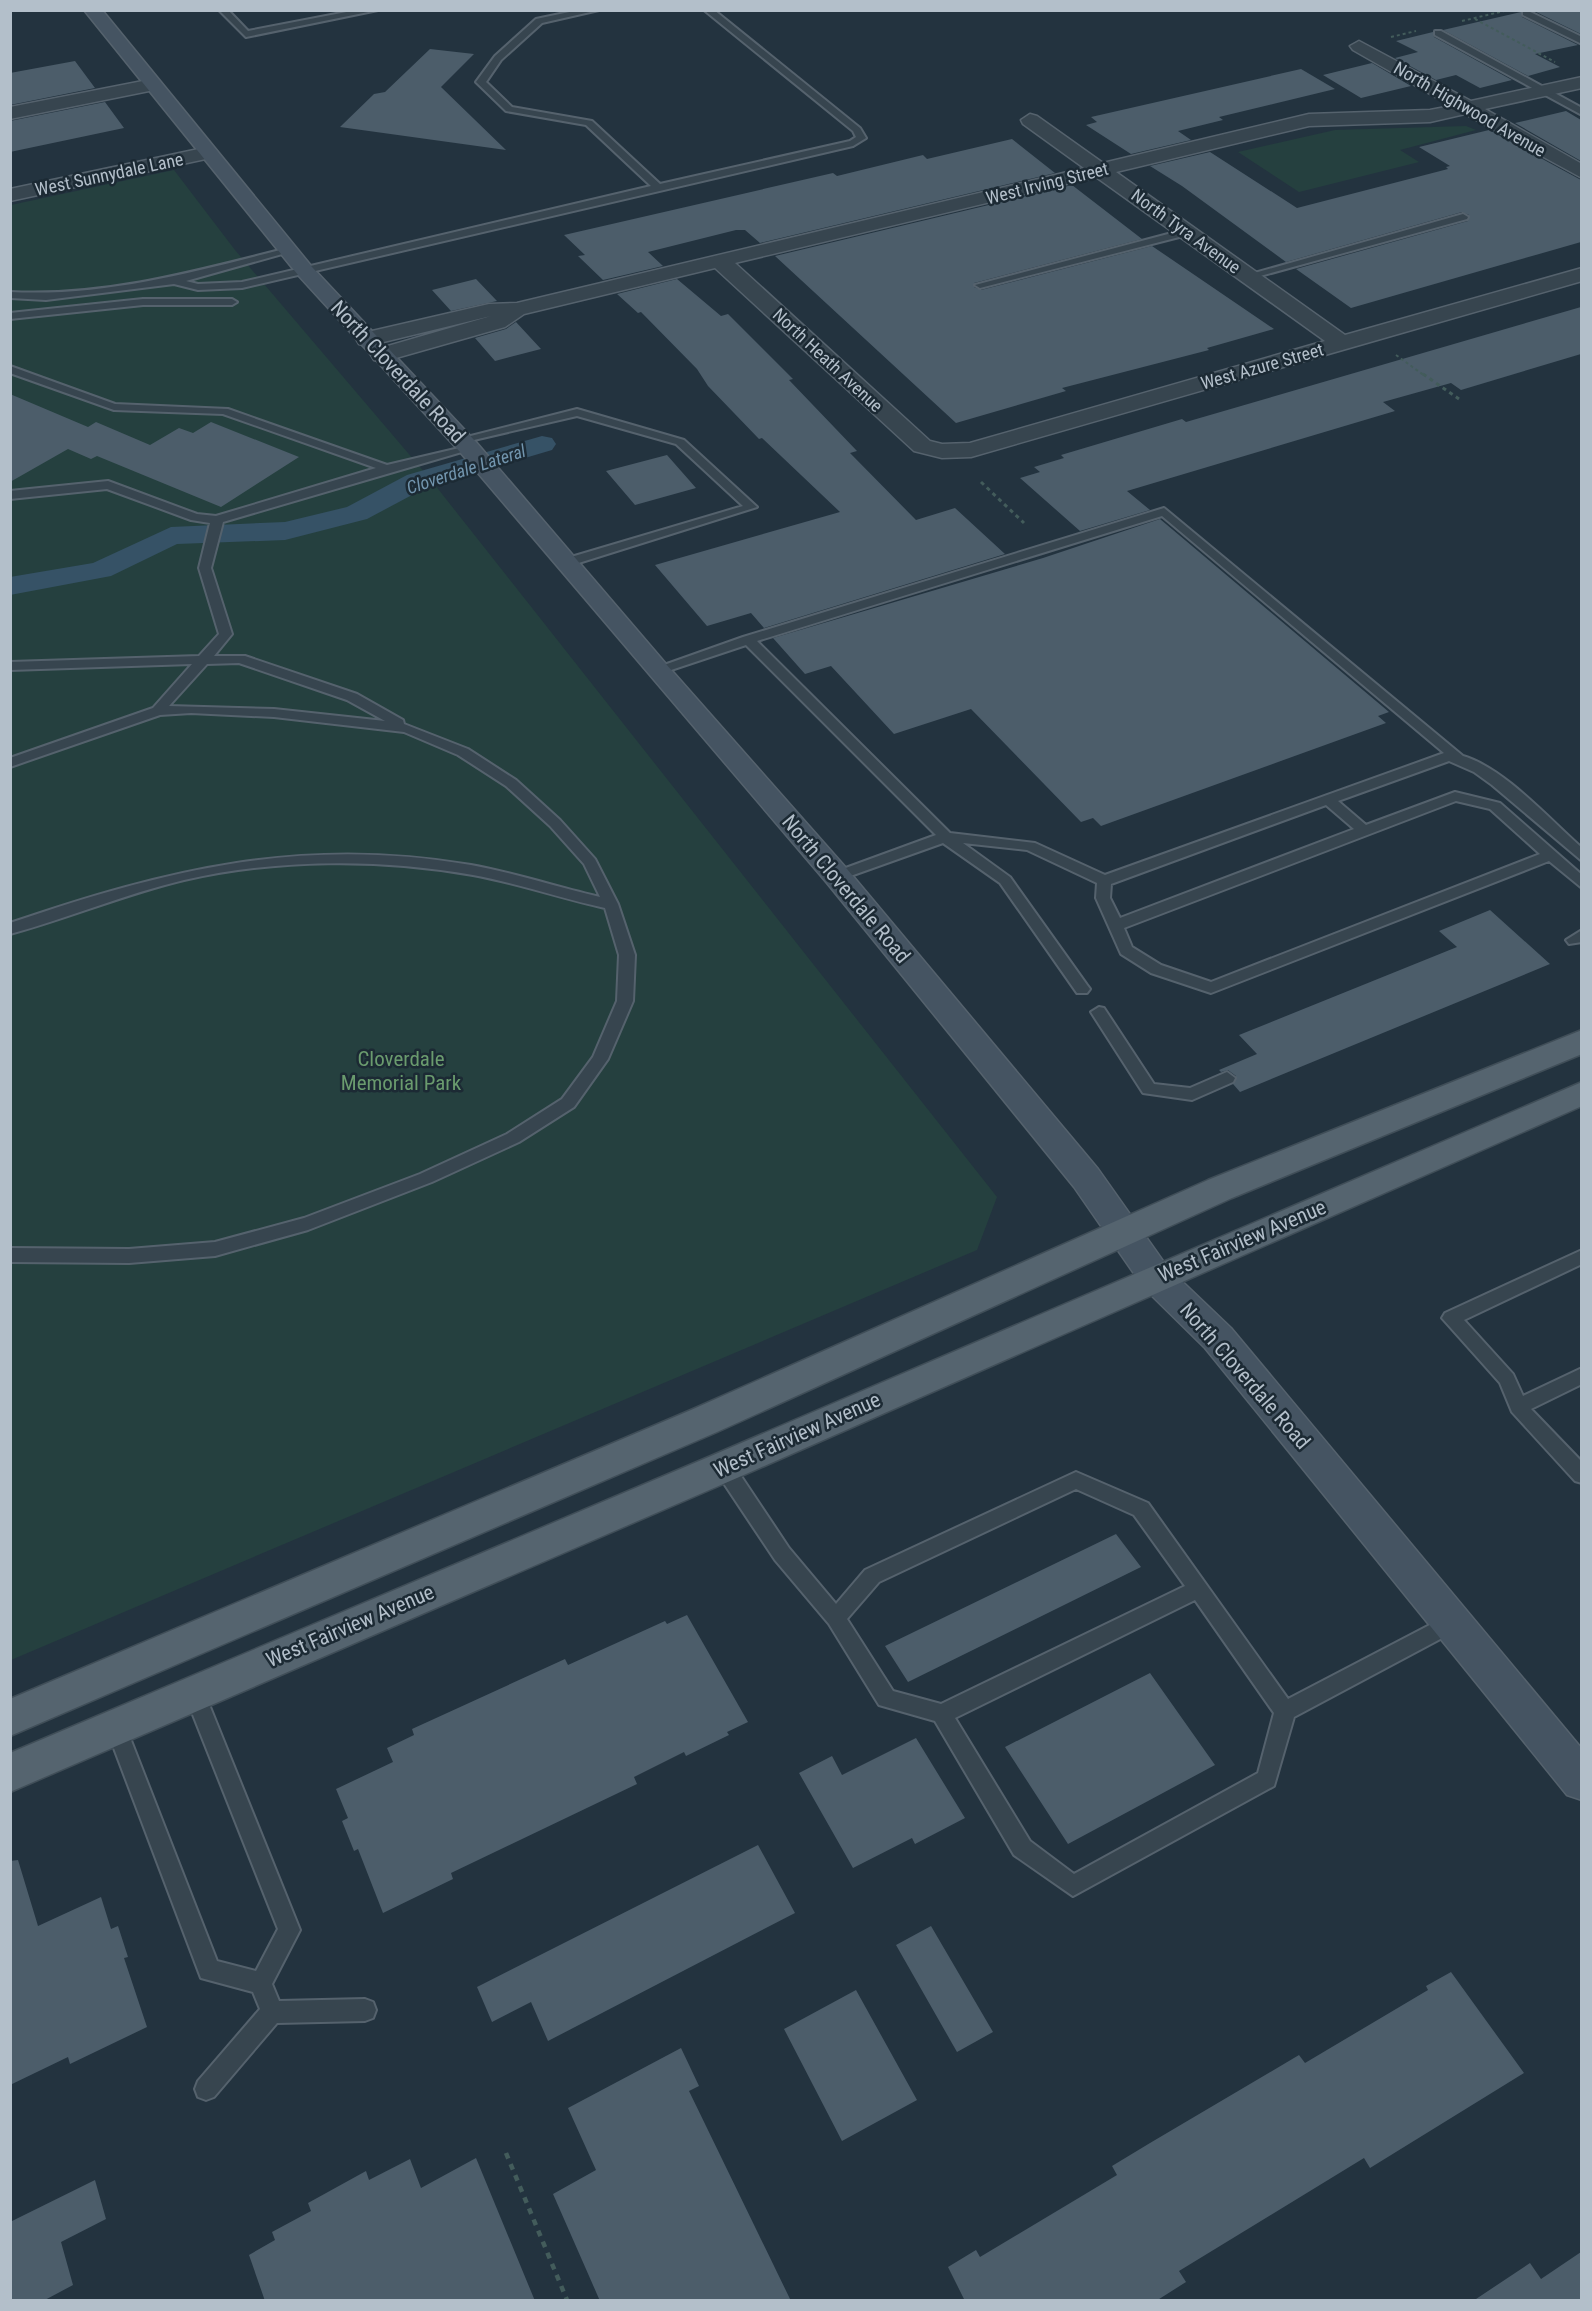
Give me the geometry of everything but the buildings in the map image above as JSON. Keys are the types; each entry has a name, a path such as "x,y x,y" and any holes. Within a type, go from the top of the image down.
{"main road":[{"name":"North Cloverdale Road","path":"92,10 305,271 464,444 837,876 1086,1178 1126,1232 1156,1278 1218,1338 1581,1781"},
{"path":"10,1718 704,1421 1220,1190 1581,1041"},
{"name":"West Fairview Avenue","path":"10,1773 724,1467 1581,1093"}],"street":[{"name":"North Highwood Avenue","path":"1359,46 1581,172"},
{"name":"West Irving Street","path":"374,347 489,309 517,309 1309,120 1430,116 1471,109 1581,82"},
{"path":"10,113 153,85"},
{"name":"North Tyra Avenue","path":"1030,120 1342,343"},
{"name":"West Sunnydale Lane","path":"10,195 208,153"},
{"name":"North Heath Avenue","path":"719,260 922,446 942,451"},
{"name":"West Azure Street","path":"942,451 971,450 1581,274"}],"lane":[{"path":"224,10 246,34 374,10"},
{"path":"595,10 539,21 498,58 481,82 509,109 589,123 658,187"},
{"path":"174,282 219,288 305,271 853,143 861,138 857,129 708,10"},
{"path":"1526,13 1581,41"},
{"path":"1438,33 1581,112"},
{"path":"1249,276 1463,217"},
{"path":"980,285 1187,232"},
{"path":"10,295 46,297 174,282 288,251"},
{"path":"10,316 149,302 232,302"},
{"path":"10,369 114,407 224,411 368,460 386,469"},
{"path":"10,495 108,485 195,518 218,520 464,444 577,412 680,442 751,507 565,563"},
{"path":"657,670 1164,512 1457,756 1483,770 1581,856"},
{"path":"158,711 226,634 205,568 218,520"},
{"path":"748,640 946,837 1005,880 1083,990"},
{"path":"10,666 207,658 240,659 303,678 352,697 407,728 462,752 511,783 555,823 590,862 610,904 627,955 625,1001 600,1059 568,1103 513,1138 426,1178 308,1224 215,1249 129,1256 10,1255"},
{"path":"10,764 158,711 191,709 274,713 407,728"},
{"path":"837,876 946,837 1030,846 1104,880 1448,756 1457,756"},
{"path":"1117,925 1455,796 1495,806 1581,883"},
{"path":"1329,800 1363,830"},
{"path":"1104,880 1103,898 1117,925 1126,950 1156,969 1211,988 1551,855"},
{"path":"10,929 147,885 213,870 294,862 381,861 452,867 522,881 561,894 610,904"},
{"path":"1099,1012 1149,1089 1192,1094 1227,1078"},
{"path":"1581,1256 1451,1318 1508,1378 1518,1407 1581,1475"},
{"path":"1518,1407 1581,1375"},
{"path":"724,1467 782,1554 836,1618 886,1698 942,1714 1198,1589"},
{"path":"836,1618 872,1576 1076,1480 1142,1509 1285,1711"},
{"path":"942,1714 1022,1848 1073,1886 1267,1779 1285,1711 1452,1623"},
{"path":"195,1692 289,1930 261,1983 272,2012"},
{"path":"116,1727 209,1970 261,1983"},
{"path":"206,2089 272,2012 365,2010"}],"path":[{"path":"1474,18 1562,66"},
{"path":"1388,349 1459,399"},
{"path":"981,482 1024,523"},
{"path":"506,2153 567,2301"}],"green space":[{"path":"1466,126 1476,130 1400,150 1419,162 1299,192 1238,152 1335,130"},
{"name":"Cloverdale Memorial Park","path":"174,170 235,250 431,480 997,1197 977,1250 11,1660 11,205"}],"waterway":[{"name":"Cloverdale Lateral","path":"10,586 101,570 171,536 285,531 357,513 417,481 542,444"}]}
